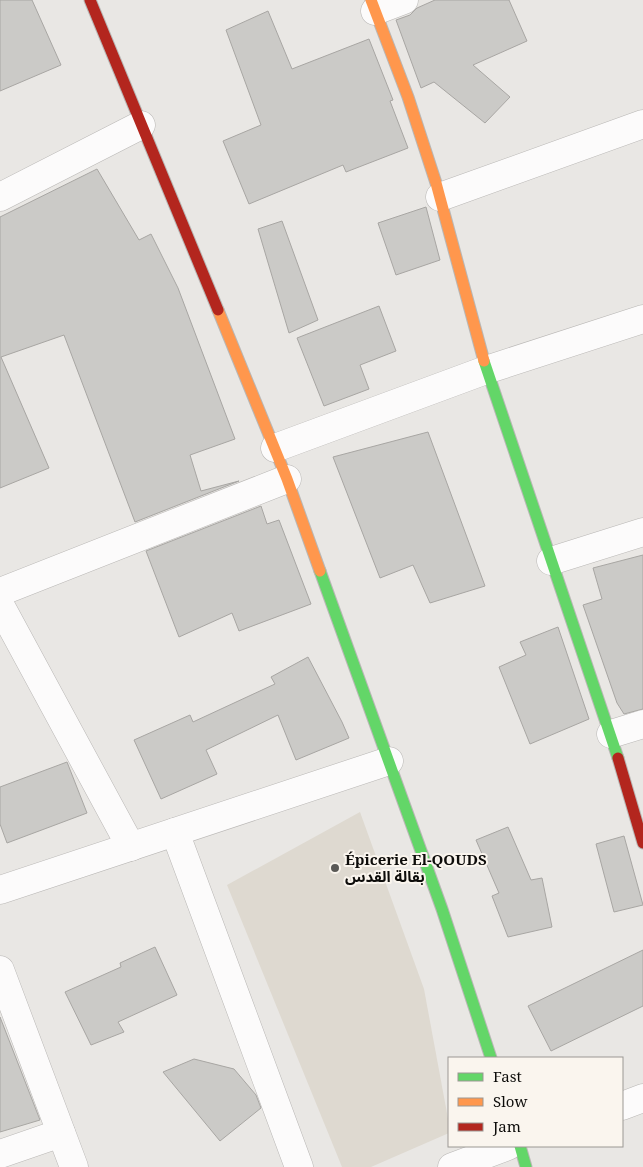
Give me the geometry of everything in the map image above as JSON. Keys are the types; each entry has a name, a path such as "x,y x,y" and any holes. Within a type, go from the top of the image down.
{"street":[{"path":"90,0 287,479 442,909 491,1057"},
{"path":"404,0 373,6 408,97 440,198 486,370 611,734 643,843"},
{"path":"440,198 643,124"},
{"path":"0,197 141,125"},
{"path":"275,448 486,370 643,319"},
{"path":"0,592 287,479"},
{"path":"551,561 643,532"},
{"path":"3,617 131,847"},
{"path":"611,734 643,724"},
{"path":"0,890 389,762"},
{"path":"175,832 298,1167"},
{"path":"0,970 74,1167"},
{"path":"623,1106 643,1098"},
{"path":"0,1154 61,1133"},
{"path":"452,1167 505,1147"},
{"path":"520,1147 526,1167"}],"shaded area":[{"path":"360,812 424,989 448,1119 448,1133 371,1167 342,1167 227,885"}],"building":[{"path":"0,0 32,0 61,65 0,91"},
{"path":"435,0 509,0 527,41 473,65 510,97 485,123 434,82 421,88 396,20 410,15 417,8"},
{"path":"268,11 292,69 369,39 393,100 390,101 408,148 346,172 343,165 249,204 223,141 261,125 226,30"},
{"path":"97,169 139,240 151,234 178,288 235,439 190,455 201,491 239,481 135,522 64,335 1,357 49,468 0,488 0,217"},
{"path":"426,207 440,260 396,275 378,223"},
{"path":"282,221 318,320 289,333 258,229"},
{"path":"379,306 396,351 360,365 369,389 324,406 297,338"},
{"path":"428,432 485,586 430,603 413,565 380,578 333,457"},
{"path":"261,506 267,524 279,520 311,604 239,631 232,613 179,637 146,551"},
{"path":"643,555 643,709 624,714 617,703 583,605 602,599 593,568"},
{"path":"558,627 589,719 530,744 499,667 526,655 520,642"},
{"path":"308,657 349,738 296,760 278,715 206,750 217,774 161,799 134,740 190,715 193,722 275,684 271,677"},
{"path":"67,762 87,813 7,843 0,824 0,787"},
{"path":"508,827 531,880 542,878 552,927 508,937 492,896 499,893 476,840"},
{"path":"624,836 643,905 614,912 596,844"},
{"path":"155,947 177,995 118,1022 124,1032 91,1045 65,992 121,967 120,963"},
{"path":"643,950 643,1006 551,1051 528,1006"},
{"path":"0,1017 40,1120 0,1132"},
{"path":"194,1059 234,1069 256,1095 261,1108 220,1141 163,1072"}],"traffic: fast":[{"path":"484,361 618,758"},
{"path":"320,571 442,909 491,1057"},
{"path":"520,1147 526,1167"}],"traffic: slow":[{"path":"371,0 408,97 436,183 484,361"},
{"path":"218,310 287,479 320,571"}],"traffic: jam":[{"path":"90,0 218,310"},
{"path":"618,758 643,843"}],"place":[{"name":"Épicerie El-QOUDS بقالة القدس","path":"335,868"}]}
